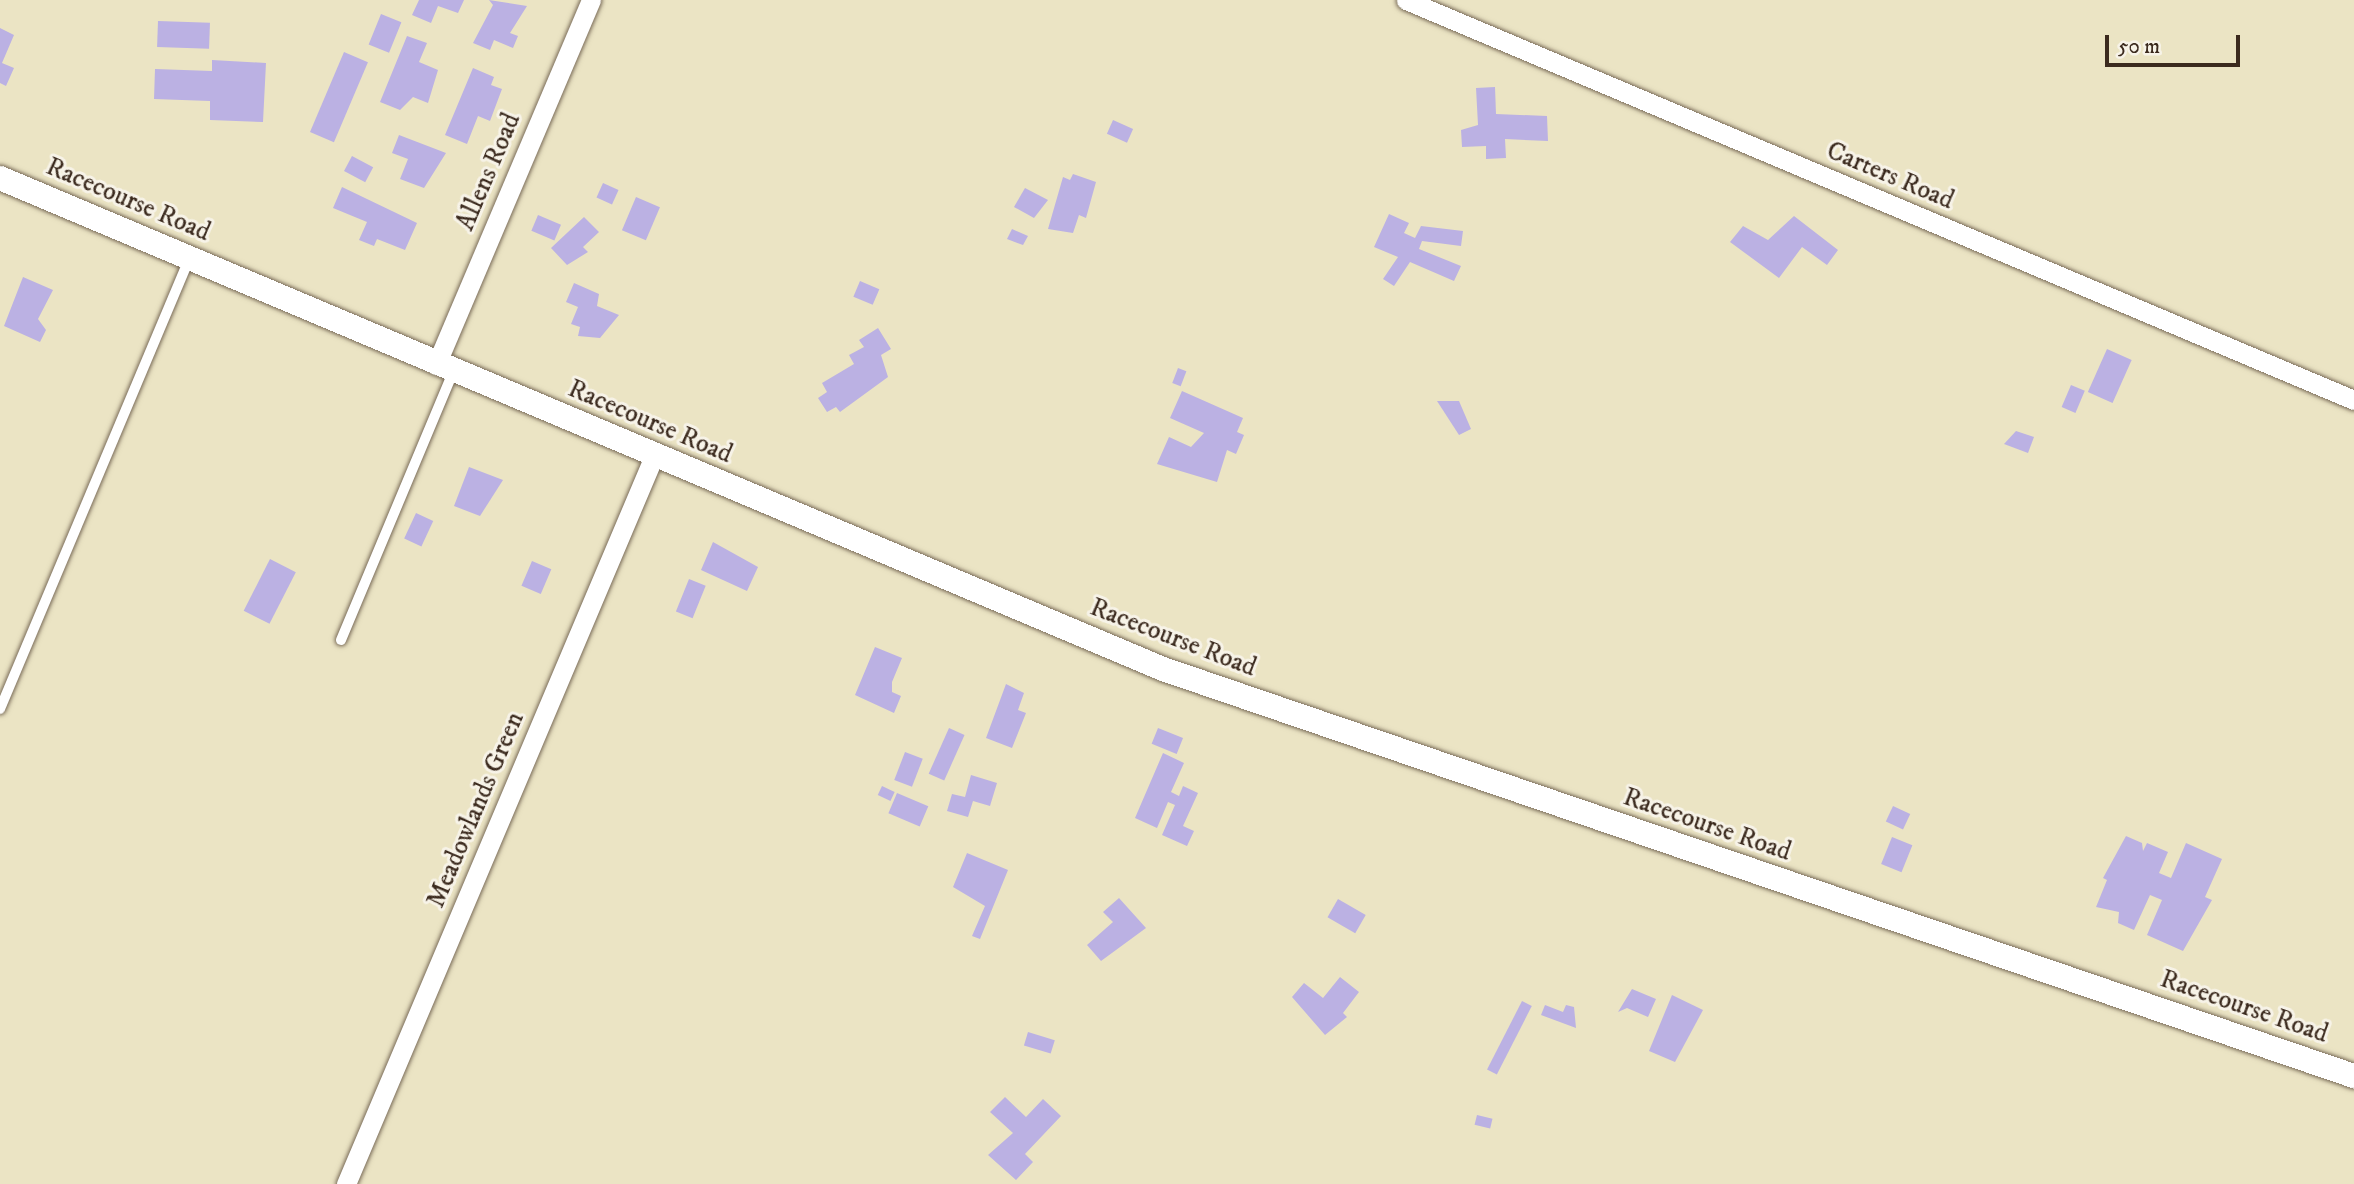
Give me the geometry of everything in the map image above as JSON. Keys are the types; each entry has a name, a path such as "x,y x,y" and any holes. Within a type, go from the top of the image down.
{"street":[{"name":"Allens Road","path":"445,369 591,0"},
{"name":"Carters Road","path":"1406,0 2354,400"},
{"name":"Racecourse Road","path":"0,178 445,369 1225,692 2354,1076"},
{"name":"Meadowlands Green","path":"346,1184 654,456"}],"lane":[{"path":"0,709 189,259"},
{"path":"341,640 445,369"}],"building":[{"path":"419,0 464,0 458,13 438,6 431,23 412,15"},
{"path":"489,0 527,6 510,33 518,36 513,48 494,40 490,50 473,43 493,5"},
{"path":"381,14 401,22 389,53 369,45"},
{"path":"158,21 210,23 209,49 157,47"},
{"path":"0,28 14,35 2,63 14,68 6,86 0,83"},
{"path":"407,36 427,43 419,62 438,70 428,103 413,97 400,110 380,102"},
{"path":"344,52 368,62 334,142 310,132"},
{"path":"212,60 266,63 263,122 210,120 210,101 154,99 155,69 212,71"},
{"path":"473,68 494,77 491,85 502,89 490,121 478,116 467,144 445,135"},
{"path":"1495,87 1496,114 1547,116 1548,141 1505,139 1506,158 1486,159 1486,146 1462,147 1461,130 1478,125 1476,88"},
{"path":"1113,120 1133,129 1127,143 1107,134"},
{"path":"399,135 446,153 424,188 400,179 408,159 392,153"},
{"path":"352,156 373,167 365,182 344,171"},
{"path":"1073,174 1096,182 1086,218 1079,215 1073,233 1048,229 1063,177 1070,180"},
{"path":"603,183 619,190 612,205 596,198"},
{"path":"342,187 417,223 405,250 377,239 374,246 359,240 367,222 333,208"},
{"path":"1025,188 1048,200 1034,218 1014,207"},
{"path":"636,197 660,207 646,240 622,230"},
{"path":"1389,214 1409,223 1404,233 1415,238 1421,226 1463,231 1461,246 1422,241 1419,249 1461,266 1454,281 1410,262 1394,286 1383,279 1398,257 1374,247"},
{"path":"538,215 561,225 554,240 531,231"},
{"path":"1794,216 1838,250 1827,265 1802,247 1779,278 1730,242 1743,226 1768,240"},
{"path":"584,217 599,232 583,247 588,252 567,265 551,248"},
{"path":"1012,229 1028,236 1023,245 1007,239"},
{"path":"23,277 53,290 38,319 46,330 40,342 4,326"},
{"path":"860,281 879,289 873,305 853,297"},
{"path":"574,283 599,294 597,306 619,315 600,338 578,336 580,327 571,324 578,307 566,302"},
{"path":"878,328 891,349 881,355 888,377 840,412 836,407 827,412 818,398 827,392 822,383 854,364 849,355 864,347 859,340"},
{"path":"2107,349 2132,360 2113,403 2088,392"},
{"path":"1178,368 1186,371 1181,386 1172,383"},
{"path":"2071,385 2085,391 2075,413 2062,407"},
{"path":"1182,391 1243,418 1237,432 1244,435 1236,454 1227,450 1217,482 1157,464 1169,437 1191,447 1204,433 1170,418"},
{"path":"1437,401 1459,401 1471,429 1459,435"},
{"path":"2016,431 2034,437 2028,453 2004,444"},
{"path":"469,467 503,480 480,516 454,506"},
{"path":"416,513 433,521 421,546 404,538"},
{"path":"713,542 758,567 747,591 701,570"},
{"path":"270,559 296,572 270,624 244,611"},
{"path":"532,561 551,569 541,594 521,586"},
{"path":"689,579 706,586 693,618 676,611"},
{"path":"875,647 902,658 892,682 892,692 901,696 894,713 855,695"},
{"path":"1006,684 1024,693 1018,710 1026,713 1012,748 986,738"},
{"path":"949,728 965,735 944,781 929,774"},
{"path":"1158,728 1183,738 1177,754 1152,744"},
{"path":"905,752 923,759 912,787 894,780"},
{"path":"1163,753 1184,763 1171,792 1179,796 1183,786 1198,793 1183,826 1194,831 1187,846 1162,835 1175,805 1168,802 1157,828 1135,818"},
{"path":"971,775 997,783 990,806 973,801 968,817 947,811 952,794 965,797"},
{"path":"882,786 895,792 890,801 878,795"},
{"path":"897,793 928,806 920,827 888,813"},
{"path":"1893,806 1910,814 1903,829 1886,821"},
{"path":"2126,836 2142,843 2143,851 2147,843 2168,852 2159,873 2171,878 2186,843 2222,859 2205,897 2212,900 2183,951 2147,935 2162,900 2150,895 2134,930 2118,923 2119,912 2096,907 2107,880 2103,878"},
{"path":"1892,837 1912,845 1902,872 1881,864"},
{"path":"967,853 1008,870 980,939 972,936 985,906 953,887"},
{"path":"1119,898 1146,928 1101,961 1087,945 1113,922 1103,912"},
{"path":"1338,899 1366,915 1355,933 1328,917"},
{"path":"1340,977 1359,992 1343,1013 1347,1017 1325,1035 1292,997 1304,983 1323,998"},
{"path":"1632,989 1656,999 1648,1017 1627,1008 1618,1012"},
{"path":"1672,995 1703,1010 1675,1062 1649,1051"},
{"path":"1522,1001 1532,1006 1497,1075 1487,1070"},
{"path":"1545,1005 1563,1012 1566,1005 1574,1007 1576,1028 1541,1015"},
{"path":"1028,1032 1055,1040 1051,1054 1024,1045"},
{"path":"1005,1097 1026,1117 1043,1099 1061,1116 1025,1154 1033,1162 1016,1180 988,1155 1013,1133 990,1112"},
{"path":"1477,1115 1493,1119 1490,1129 1475,1125"}]}
